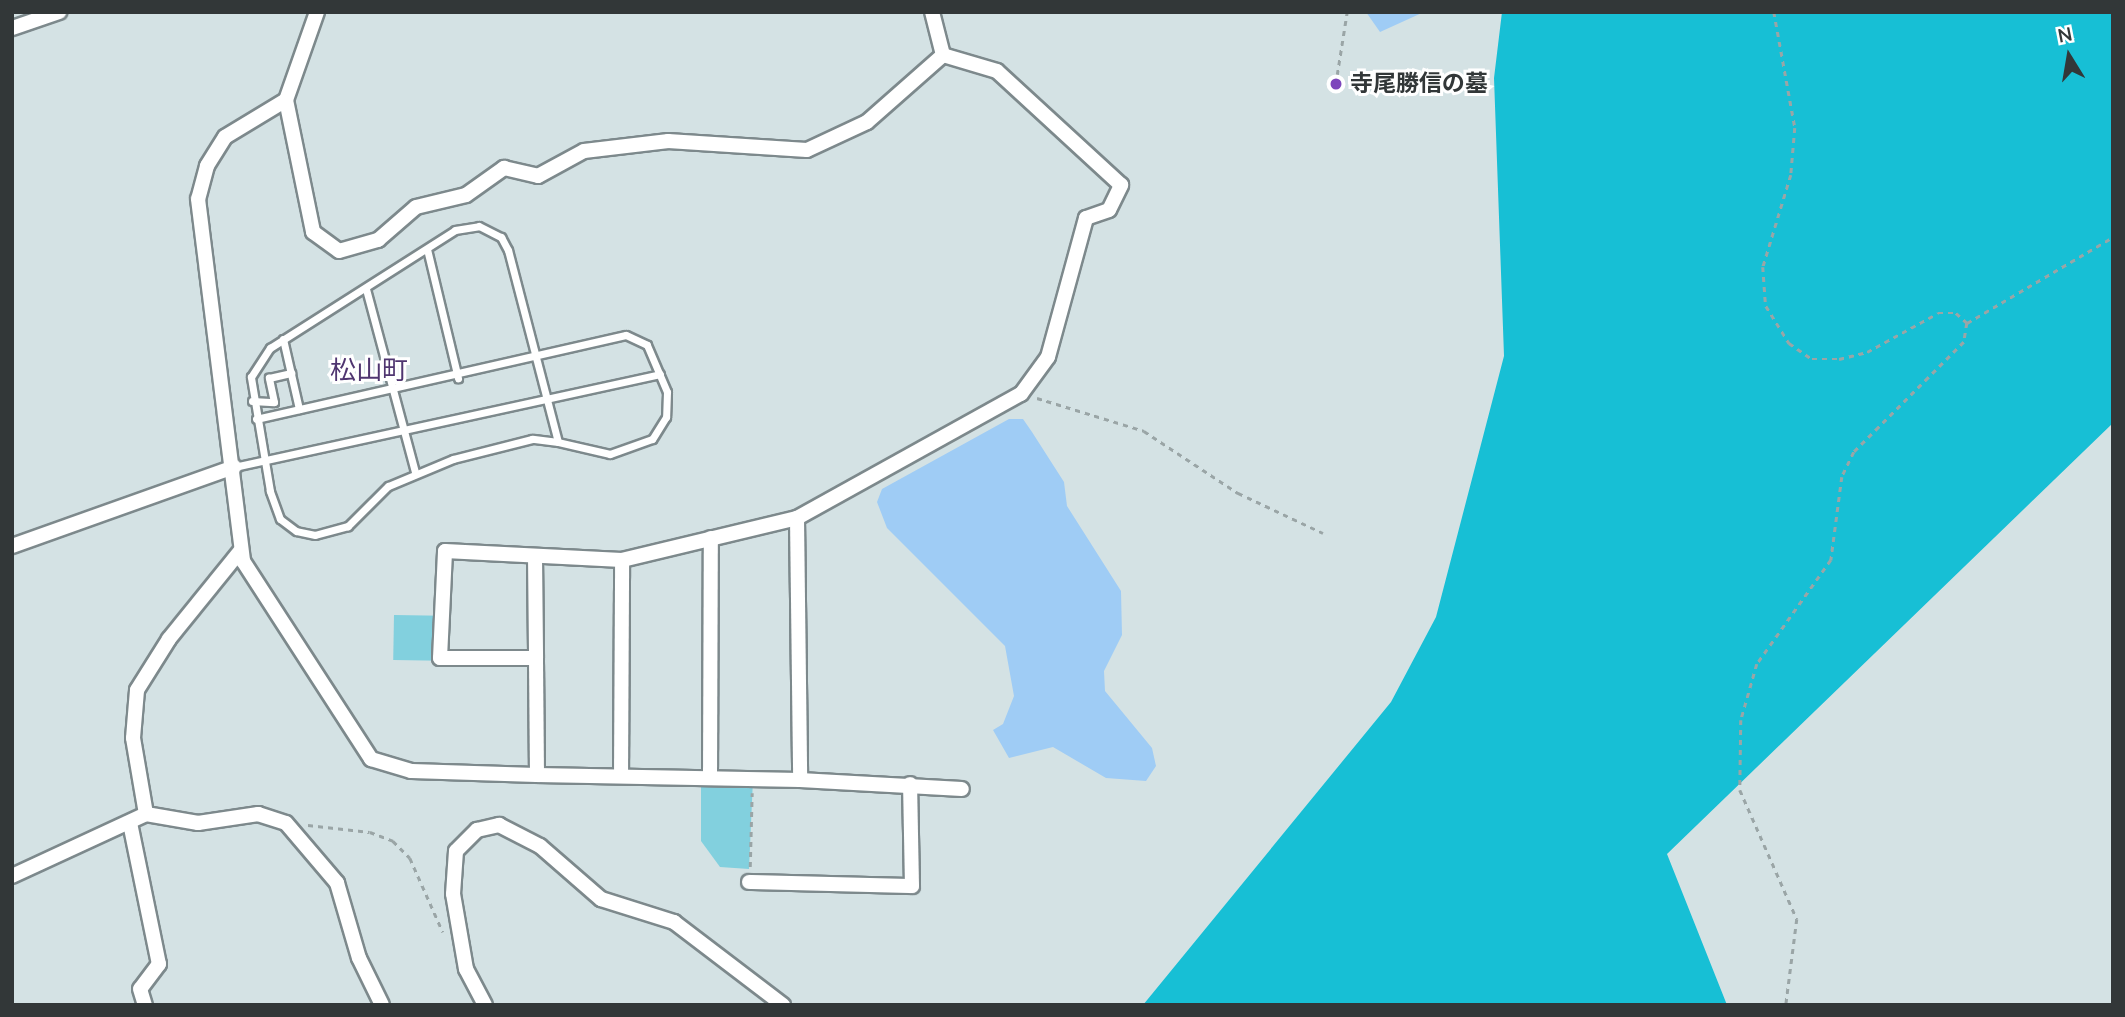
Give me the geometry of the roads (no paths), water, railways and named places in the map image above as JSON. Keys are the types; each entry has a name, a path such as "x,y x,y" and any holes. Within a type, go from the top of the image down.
{"street":[{"path":"12,28 59,12"},
{"path":"317,12 286,100 313,232 339,250 378,240 416,207 466,195 504,167 538,176 584,151 668,141 807,150 867,122 943,55"},
{"path":"932,12 943,55"},
{"path":"536,658 440,658 445,551 622,560 797,518 1021,394 1048,357 1086,218 1109,210 1121,185 997,71 943,55"},
{"path":"286,100 225,137 206,166 198,199 234,467 241,551 286,633 371,759 411,771 910,783 962,789"},
{"path":"12,546 234,467"},
{"path":"797,518 800,780"},
{"path":"710,778 712,538"},
{"path":"146,814 133,738 137,690 241,551"},
{"path":"535,556 537,775"},
{"path":"621,776 622,560"},
{"path":"749,882 912,886 910,783"},
{"path":"12,876 146,814 198,823 258,814 286,824 337,883 359,958 382,1005"},
{"path":"130,823 159,964 140,989 145,1005"},
{"path":"485,1005 466,969 454,872 456,851 477,830 499,825 540,846 601,899 674,922 783,1005"}],"lane":[{"path":"256,419 458,378 533,359 626,335 647,345 660,374 666,417 652,439 610,454 532,439 415,472 388,486 348,526 315,535 280,519 265,464 252,401 251,377 270,348 427,248 467,228 479,226 500,237 533,359 548,401 558,442"},
{"path":"427,248 458,378"},
{"path":"366,289 415,472"},
{"path":"284,340 299,410"},
{"path":"252,401 274,402 269,377 291,373"},
{"path":"234,467 265,464 406,434 660,374"}],"place":[{"name":"寺尾勝信の墓","path":"1336,84"}],"district":[{"name":"松山町","path":"369,371"}]}
